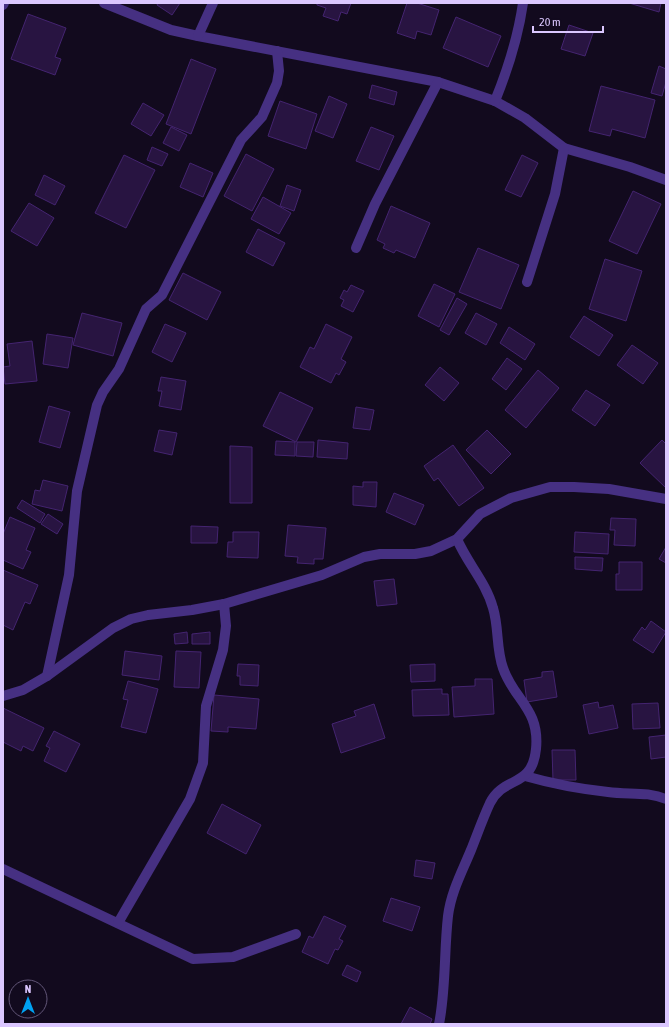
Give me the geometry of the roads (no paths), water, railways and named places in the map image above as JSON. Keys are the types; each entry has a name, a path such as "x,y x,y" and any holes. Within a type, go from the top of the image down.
{"street":[{"path":"104,3 171,30 438,82 495,102 525,118 564,148 630,167 666,180"},
{"path":"198,36 213,3"},
{"path":"495,102 509,65 519,29 523,3"},
{"path":"48,676 69,575 78,491 97,405 102,392 119,368 143,313 162,295 241,140 262,117 277,83 279,71 277,51"},
{"path":"356,248 375,204 438,82"},
{"path":"527,282 555,194 564,148"},
{"path":"3,696 23,690 48,676 113,628 131,619 148,615 192,610 224,604 322,575 364,557 380,554 415,554 431,551 457,539 480,514 498,503 511,498 550,488 595,487 666,499"},
{"path":"439,1024 448,915 454,888 491,802 502,788 525,776 533,766 536,748 534,720 526,706 512,689 502,667 493,608 485,587 477,573 464,556 457,539"},
{"path":"118,923 190,799 204,763 206,706 223,650 226,626 224,604"},
{"path":"525,776 553,784 610,793 653,794 666,799"},
{"path":"3,869 193,959 233,957 296,934"}]}
